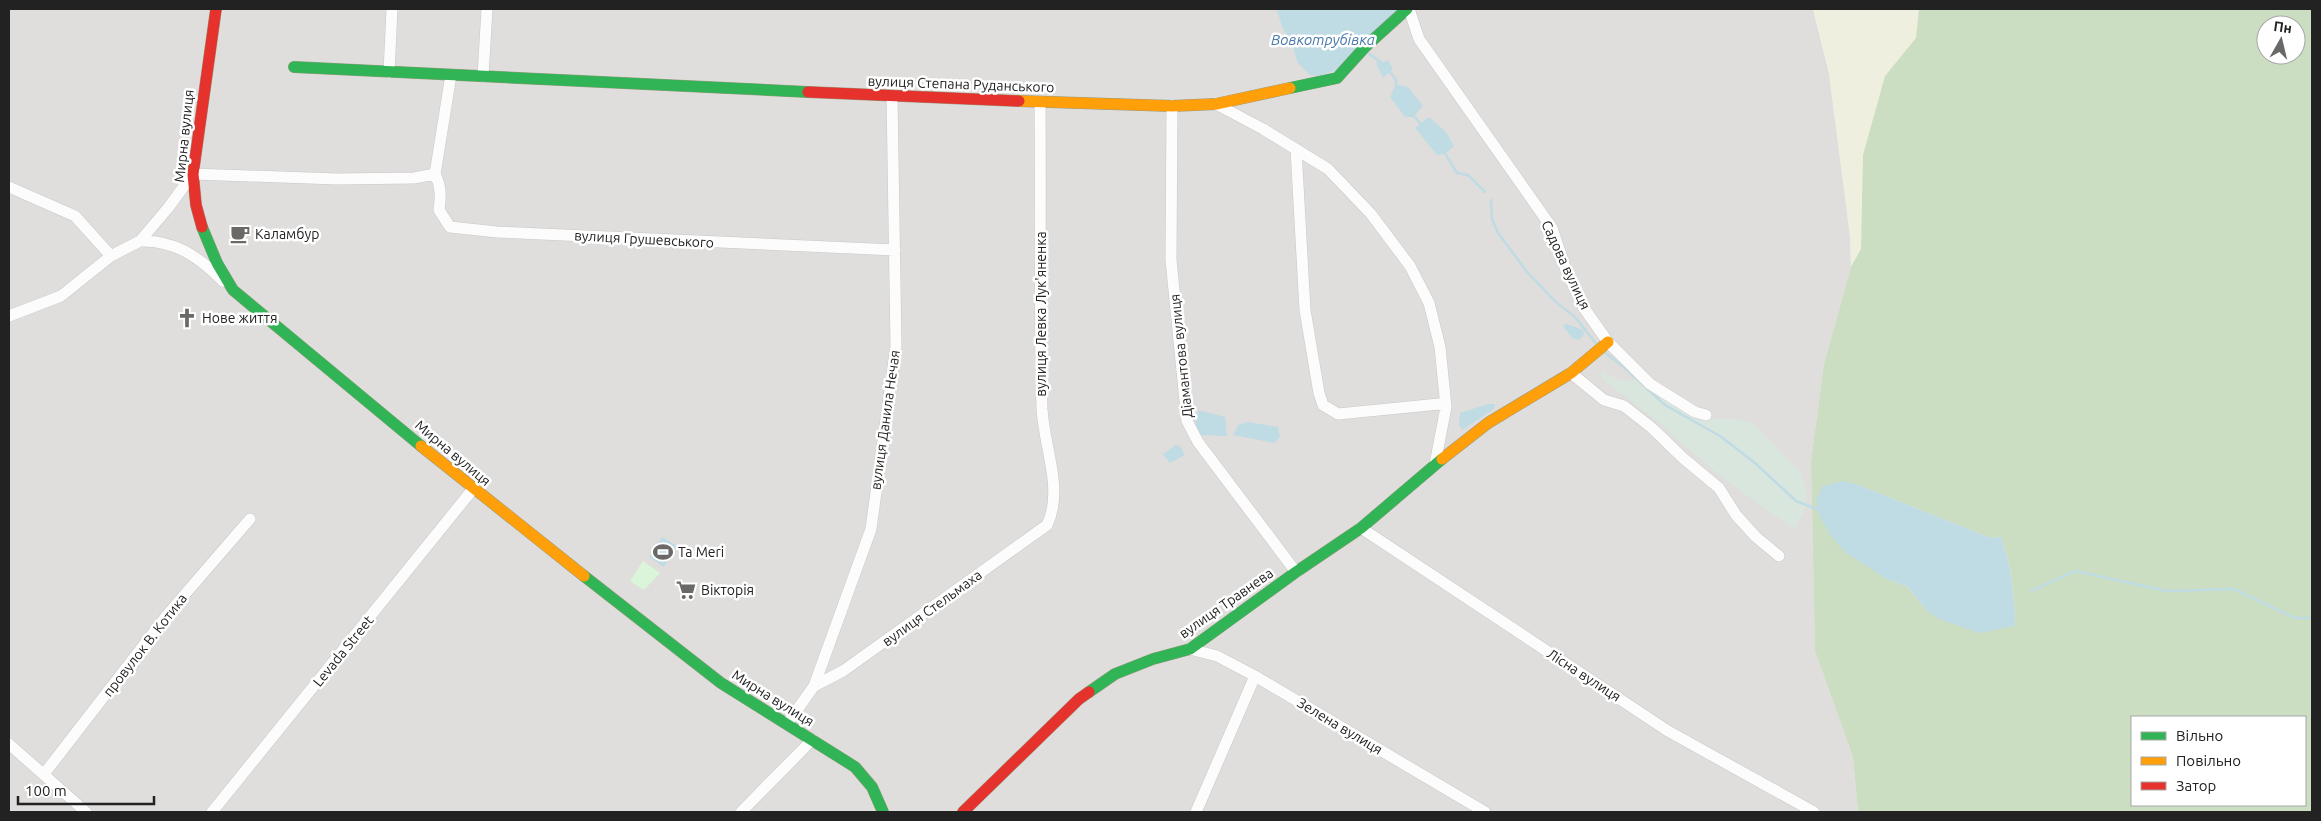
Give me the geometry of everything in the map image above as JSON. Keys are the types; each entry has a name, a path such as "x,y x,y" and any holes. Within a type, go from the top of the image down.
{"street":[{"name":"Мирна вулиця","path":"216,9 193,174 194,197 203,231 216,263 232,290 473,490 721,683 862,773 877,795 883,812"},
{"path":"389,72 392,9"},
{"path":"482,76 487,9"},
{"name":"вулиця Степана Руданського","path":"294,67 1040,102 1172,106 1216,104 1337,78 1364,47 1408,9"},
{"name":"Садова вулиця","path":"1408,9 1420,39 1552,228 1566,270 1581,300 1608,342 1650,384 1695,412 1706,415"},
{"name":"вулиця Грушевського","path":"451,74 435,174 439,182 441,196 439,210 450,227 497,232 895,250"},
{"name":"вулиця Данила Нечая","path":"787,724 814,686 871,529 896,346 892,96"},
{"name":"вулиця Левка Лук'яненка","path":"1040,102 1042,412 1054,493 1053,512 1047,525"},
{"path":"1216,104 1328,169 1371,214 1410,266 1429,303 1440,347 1446,407 1435,464"},
{"name":"Діамантова вулиця","path":"1172,106 1171,260 1187,422 1198,442 1296,572"},
{"path":"1296,149 1305,310 1319,393 1323,405 1338,414 1439,404 1446,407"},
{"path":"9,316 61,296 111,256 140,241 193,174 337,179 414,178 435,174"},
{"path":"9,187 75,216 111,256"},
{"path":"140,241 162,242 189,252 203,261 232,290"},
{"name":"вулиця Травнева","path":"963,812 1079,699 1116,674 1153,659 1190,649 1296,572 1361,528 1435,464 1488,423 1571,373 1608,342"},
{"path":"1571,373 1604,400 1624,406 1652,428 1683,458 1720,488 1736,515 1756,538 1779,556"},
{"name":"Levada Street","path":"212,812 473,490"},
{"name":"провулок В. Котика","path":"44,774 167,615 250,519"},
{"name":"вулиця Стельмаха","path":"814,686 843,671 1047,525"},
{"name":"Лісна вулиця","path":"1361,528 1668,731 1814,812"},
{"name":"Зелена вулиця","path":"1190,649 1217,656 1255,676 1485,812"},
{"path":"1196,812 1255,676"},
{"path":"741,812 812,740"},
{"path":"9,744 86,812"}],"shaded area":[{"path":"9,9 1276,9 1283,29 1292,43 1297,62 1400,9 1813,9 1829,73 1850,236 1851,267 1824,364 1811,461 1815,651 1853,757 1858,812 9,812"},
{"path":"1602,372 1620,380 1639,381 1676,402 1699,419 1735,419 1753,423 1800,472 1807,493 1806,506 1795,530 1719,475 1647,413 1602,379"}],"green space":[{"path":"1813,9 1919,9 1916,38 1885,76 1863,155 1861,249 1851,267 1850,236 1829,73"},
{"path":"1919,9 2312,9 2312,812 1858,812 1853,757 1815,651 1811,461 1824,364 1851,267 1861,249 1863,155 1885,76 1916,38","holes":["1859,485 1994,538 2001,536 2012,580 2015,625 1926,610 1908,587 1885,578"]},
{"path":"643,561 660,573 644,590 630,581"}],"water":[{"name":"Вовкотрубівка","path":"1276,9 1400,9 1337,70 1318,76 1310,75 1297,62 1292,43 1283,29"},
{"path":"1379,60 1383,63 1388,60 1393,69 1383,78 1376,63"},
{"path":"1395,86 1408,87 1423,106 1413,117 1405,117 1390,97"},
{"path":"1429,117 1446,132 1454,146 1445,154 1437,155 1415,128"},
{"path":"1567,324 1583,330 1584,334 1579,340 1572,338 1563,326"},
{"path":"1488,404 1495,404 1494,409 1462,430 1459,425 1460,413"},
{"path":"1198,410 1225,417 1227,436 1200,435 1195,429"},
{"path":"1248,422 1278,427 1280,437 1274,443 1233,435 1238,425"},
{"path":"1176,445 1180,446 1185,455 1170,463 1163,454"},
{"path":"1843,481 1859,485 1983,535 1994,538 2001,536 2012,580 2015,626 1979,633 1939,619 1926,610 1908,587 1885,578 1845,552 1831,536 1819,515 1816,500 1823,486"},
{"name":"Ta Meri","path":"662,537 677,546 664,567 649,557"}],"waterway":[{"path":"1368,53 1385,65"},
{"path":"1388,69 1396,80 1396,88"},
{"path":"1412,114 1422,125"},
{"path":"1444,152 1457,173 1468,175 1485,192"},
{"path":"1491,200 1492,219 1498,233 1528,273 1557,303 1575,317 1597,345"},
{"path":"1604,352 1624,367 1665,405 1720,436 1755,463 1796,501 1819,510"},
{"path":"2031,591 2075,571 2167,591 2234,589 2295,618 2312,618"}],"traffic: fast":[{"path":"1290,88 1337,78 1365,47 1407,9"},
{"path":"294,67 808,92"},
{"path":"202,227 217,263 233,290 421,446"},
{"path":"1089,692 1115,674 1153,659 1190,649 1296,572 1361,528 1442,459"},
{"path":"584,576 721,683 855,767 872,787 883,812"}],"traffic: slow":[{"path":"1019,101 1172,106 1216,104 1290,88"},
{"path":"1442,459 1488,423 1571,373 1608,342"},
{"path":"421,446 584,576"}],"traffic: jam":[{"path":"202,227 196,205 193,174 216,9"},
{"path":"808,92 1019,101"},
{"path":"963,812 1079,699 1089,692"}],"place":[{"name":"Каламбур","path":"240,234"},
{"name":"Нове життя","path":"187,318"},
{"name":"Ta Meri","path":"663,552"},
{"name":"Вікторія","path":"686,590"}]}
